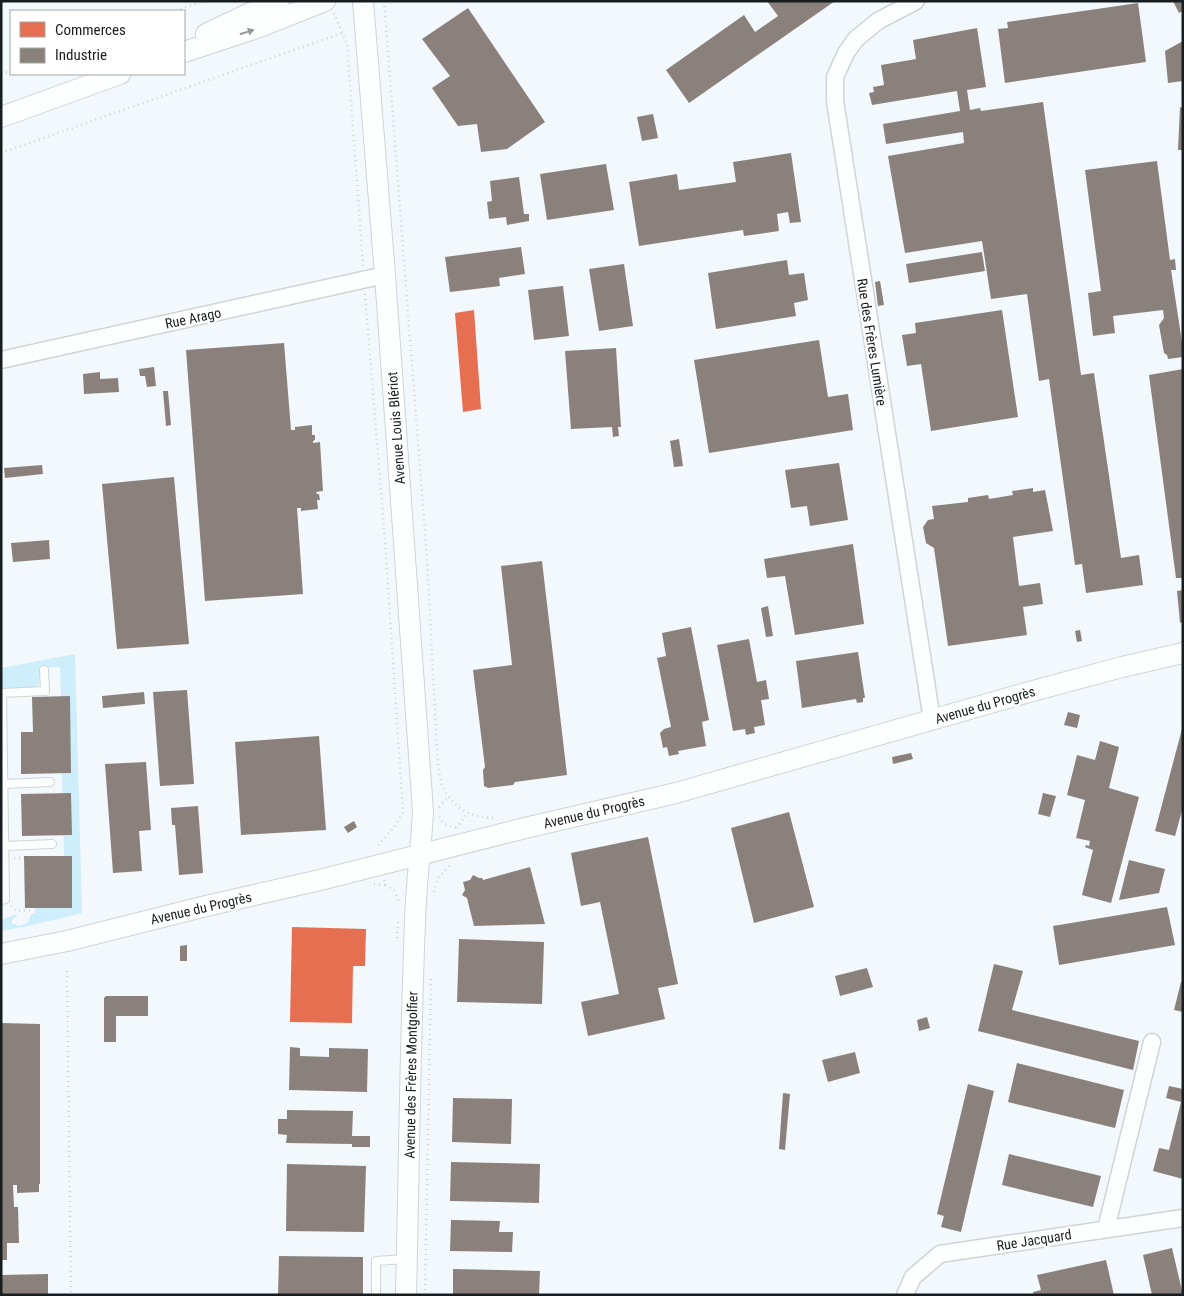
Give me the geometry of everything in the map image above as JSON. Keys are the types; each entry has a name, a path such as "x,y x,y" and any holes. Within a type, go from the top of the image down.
{"street":[{"path":"185,44 246,14 279,1"},
{"name":"Avenue Louis Blériot","path":"363,1 385,275 423,812 421,856"},
{"name":"Rue des Frères Lumière","path":"916,1 878,21 856,39 846,53 835,77 835,101 932,720"},
{"path":"185,52 328,5"},
{"path":"1,117 117,75"},
{"name":"Rue Arago","path":"1,360 385,275"},
{"name":"Avenue du Progrès","path":"1,954 67,941 202,907 421,856 525,828 676,793 1122,667 1183,653"},
{"name":"Avenue des Frères Montgolfier","path":"406,1295 413,965 421,856"},
{"path":"1106,1229 1152,1042"},
{"name":"Rue Jacquard","path":"906,1295 913,1277 940,1254 1183,1218"}],"lane":[{"path":"3,900 5,846 3,829 2,693 45,692 44,670"},
{"path":"3,784 50,782"},
{"path":"5,846 52,844"},
{"path":"376,1295 376,1261 407,1259"}],"path":[{"path":"179,10 203,1"},
{"path":"384,1 427,559 438,765 442,784 449,797 458,806 468,813 484,818 494,818"},
{"path":"328,5 347,44 385,541 403,812 395,826 375,849 386,885 394,890 400,904"},
{"path":"1,153 342,33"},
{"path":"456,828 468,813"},
{"path":"432,896 438,878 457,860"},
{"path":"3,900 16,911 32,910"},
{"path":"425,1295 431,967"},
{"path":"68,971 71,1295"}],"shaded area":[{"path":"75,654 82,913 1,931 1,920 17,914 12,923 19,926 28,923 31,914 35,913 35,908 72,907 72,856 64,856 62,773 71,773 61,697 60,667 40,668 39,683 36,687 1,688 1,668"}],"building: Commerces":[{"path":"474,310 481,409 463,412 455,313"},
{"path":"292,927 366,929 365,966 353,966 352,1023 290,1022"}],"building: Industrie":[{"path":"767,1 835,1 689,103 666,70 744,15 755,32 778,16"},
{"path":"1173,1 1183,1 1183,11 1179,13"},
{"path":"1138,3 1146,62 1005,83 998,29 1008,28 1007,22"},
{"path":"468,8 545,122 507,149 481,152 477,124 458,126 432,88 450,76 422,39"},
{"path":"977,28 986,87 967,90 970,110 980,108 981,111 1043,102 1081,375 1094,373 1121,558 1139,555 1143,585 1086,593 1082,564 1075,565 1049,379 1039,381 1027,294 991,299 982,241 905,253 888,156 964,143 963,132 886,144 883,124 960,111 957,91 872,105 869,93 874,92 873,87 884,85 881,65 916,59 913,40"},
{"path":"1183,41 1183,81 1168,83 1165,51"},
{"path":"1180,107 1183,108 1183,150 1178,150"},
{"path":"653,114 658,138 642,141 637,117"},
{"path":"791,153 801,222 790,223 788,212 777,214 779,231 744,236 743,230 639,246 629,182 677,174 679,190 736,182 733,162"},
{"path":"1157,161 1170,260 1175,259 1176,270 1171,270 1183,349 1183,357 1168,359 1164,353 1159,325 1164,318 1163,310 1113,316 1115,333 1093,336 1088,293 1101,291 1085,170"},
{"path":"606,164 614,210 547,220 540,174"},
{"path":"519,177 524,214 529,214 529,221 507,225 506,217 489,219 487,202 492,201 490,181"},
{"path":"521,247 525,274 499,278 500,286 450,292 445,257"},
{"path":"982,252 985,271 909,283 906,264"},
{"path":"787,260 789,275 804,273 808,300 794,303 796,316 716,329 708,273"},
{"path":"624,264 633,326 599,331 589,269"},
{"path":"880,281 884,305 878,306 875,282"},
{"path":"563,286 569,336 534,340 528,290"},
{"path":"1002,310 1018,417 931,431 921,364 907,366 902,335 916,333 915,323"},
{"path":"819,340 828,397 848,394 853,430 709,453 694,360"},
{"path":"284,343 291,430 295,430 295,427 312,425 312,435 315,435 313,443 320,442 323,491 316,492 319,494 320,500 317,500 318,509 301,511 301,508 297,508 303,594 205,601 186,350"},
{"path":"616,348 621,427 618,427 619,436 613,437 612,427 571,429 565,351"},
{"path":"154,367 156,386 147,387 145,376 140,376 139,369"},
{"path":"1183,369 1183,578 1176,578 1149,375"},
{"path":"100,372 100,379 118,378 119,392 84,394 83,374"},
{"path":"163,391 168,391 171,425 166,426"},
{"path":"679,439 683,466 674,467 670,441"},
{"path":"839,463 848,520 810,526 807,506 791,508 785,470"},
{"path":"42,465 43,474 5,478 4,468"},
{"path":"174,477 189,644 117,649 102,484"},
{"path":"1033,488 1033,492 1045,490 1053,531 1013,537 1019,586 1040,583 1043,604 1023,607 1027,635 948,646 934,548 926,543 923,527 928,520 934,519 932,506 968,502 968,498 988,495 989,499 1013,495 1012,491"},
{"path":"49,540 50,559 13,562 11,543"},
{"path":"853,544 864,624 795,635 785,576 767,578 764,559"},
{"path":"542,561 567,775 515,782 513,785 488,788 484,786 483,770 485,767 473,670 512,665 501,566"},
{"path":"1183,590 1183,622 1180,623 1177,591"},
{"path":"768,606 773,636 766,637 761,608"},
{"path":"691,627 709,720 702,722 706,746 678,751 679,754 669,756 667,747 663,748 660,733 664,729 671,727 657,658 666,656 662,633"},
{"path":"1080,630 1082,641 1077,642 1075,631"},
{"path":"749,639 757,682 766,680 769,699 761,700 765,725 754,727 755,733 746,735 745,729 733,731 717,645"},
{"path":"858,652 865,698 863,698 863,702 857,703 856,699 802,708 796,661"},
{"path":"187,690 194,784 160,786 153,692"},
{"path":"144,692 145,704 103,708 102,696"},
{"path":"70,696 71,773 21,774 21,732 33,732 32,697"},
{"path":"1068,712 1080,715 1077,728 1064,725"},
{"path":"1182,729 1183,807 1175,836 1155,831"},
{"path":"319,736 326,830 241,835 235,742"},
{"path":"1100,741 1119,747 1109,788 1139,797 1111,903 1082,895 1093,850 1085,847 1086,845 1089,846 1090,841 1076,838 1085,800 1067,795 1077,755 1095,760"},
{"path":"911,753 913,759 893,764 892,757"},
{"path":"146,762 151,830 139,831 142,871 113,873 105,764"},
{"path":"71,793 72,835 22,836 21,794"},
{"path":"1043,793 1056,796 1050,817 1038,814"},
{"path":"198,806 203,873 179,875 175,825 172,825 171,808"},
{"path":"789,812 814,907 754,923 731,828"},
{"path":"354,821 357,827 348,833 344,827"},
{"path":"648,837 678,984 658,988 665,1019 588,1036 581,1002 619,994 600,902 581,906 571,853"},
{"path":"24,856 72,856 72,908 25,908"},
{"path":"1129,860 1165,869 1159,893 1119,900"},
{"path":"530,867 545,924 474,926 467,898 462,895 465,890 463,882 470,880 473,875 483,880"},
{"path":"1167,907 1175,945 1059,965 1053,926"},
{"path":"459,939 544,942 542,1004 457,1002"},
{"path":"187,945 187,961 180,961 180,946"},
{"path":"994,964 1023,971 1012,1010 1139,1041 1133,1070 978,1031"},
{"path":"867,968 873,987 840,996 835,976"},
{"path":"1181,982 1183,982 1183,1012 1174,1010"},
{"path":"106,996 148,996 148,1016 116,1016 116,1042 104,1042 104,998"},
{"path":"927,1017 930,1028 919,1031 917,1020"},
{"path":"1,1023 40,1024 39,1192 17,1193 17,1185 13,1185 14,1207 18,1207 19,1243 7,1243 7,1260 1,1260"},
{"path":"290,1047 300,1048 300,1056 329,1057 329,1048 368,1049 367,1092 289,1090"},
{"path":"855,1052 860,1073 828,1082 822,1060"},
{"path":"1017,1063 1124,1090 1115,1128 1008,1102"},
{"path":"968,1084 994,1091 961,1232 941,1227 944,1216 937,1214"},
{"path":"1169,1086 1183,1089 1183,1179 1153,1171 1159,1148 1169,1150 1181,1102 1166,1098"},
{"path":"783,1093 790,1094 785,1150 779,1149"},
{"path":"453,1098 512,1099 511,1144 452,1142"},
{"path":"287,1110 353,1111 352,1136 370,1136 370,1147 352,1147 352,1144 286,1143 287,1135 278,1134 278,1119 287,1119"},
{"path":"1009,1154 1101,1176 1093,1207 1002,1185"},
{"path":"451,1162 540,1164 539,1203 450,1201"},
{"path":"287,1164 366,1166 364,1232 286,1231"},
{"path":"451,1220 500,1221 499,1232 513,1232 512,1252 450,1251"},
{"path":"1172,1248 1183,1295 1152,1295 1143,1255"},
{"path":"279,1256 363,1257 363,1295 278,1295"},
{"path":"1106,1260 1114,1295 1034,1295 1033,1292 1041,1290 1037,1275"},
{"path":"453,1269 540,1271 539,1295 453,1295"},
{"path":"48,1274 48,1295 1,1295 1,1275"}]}
